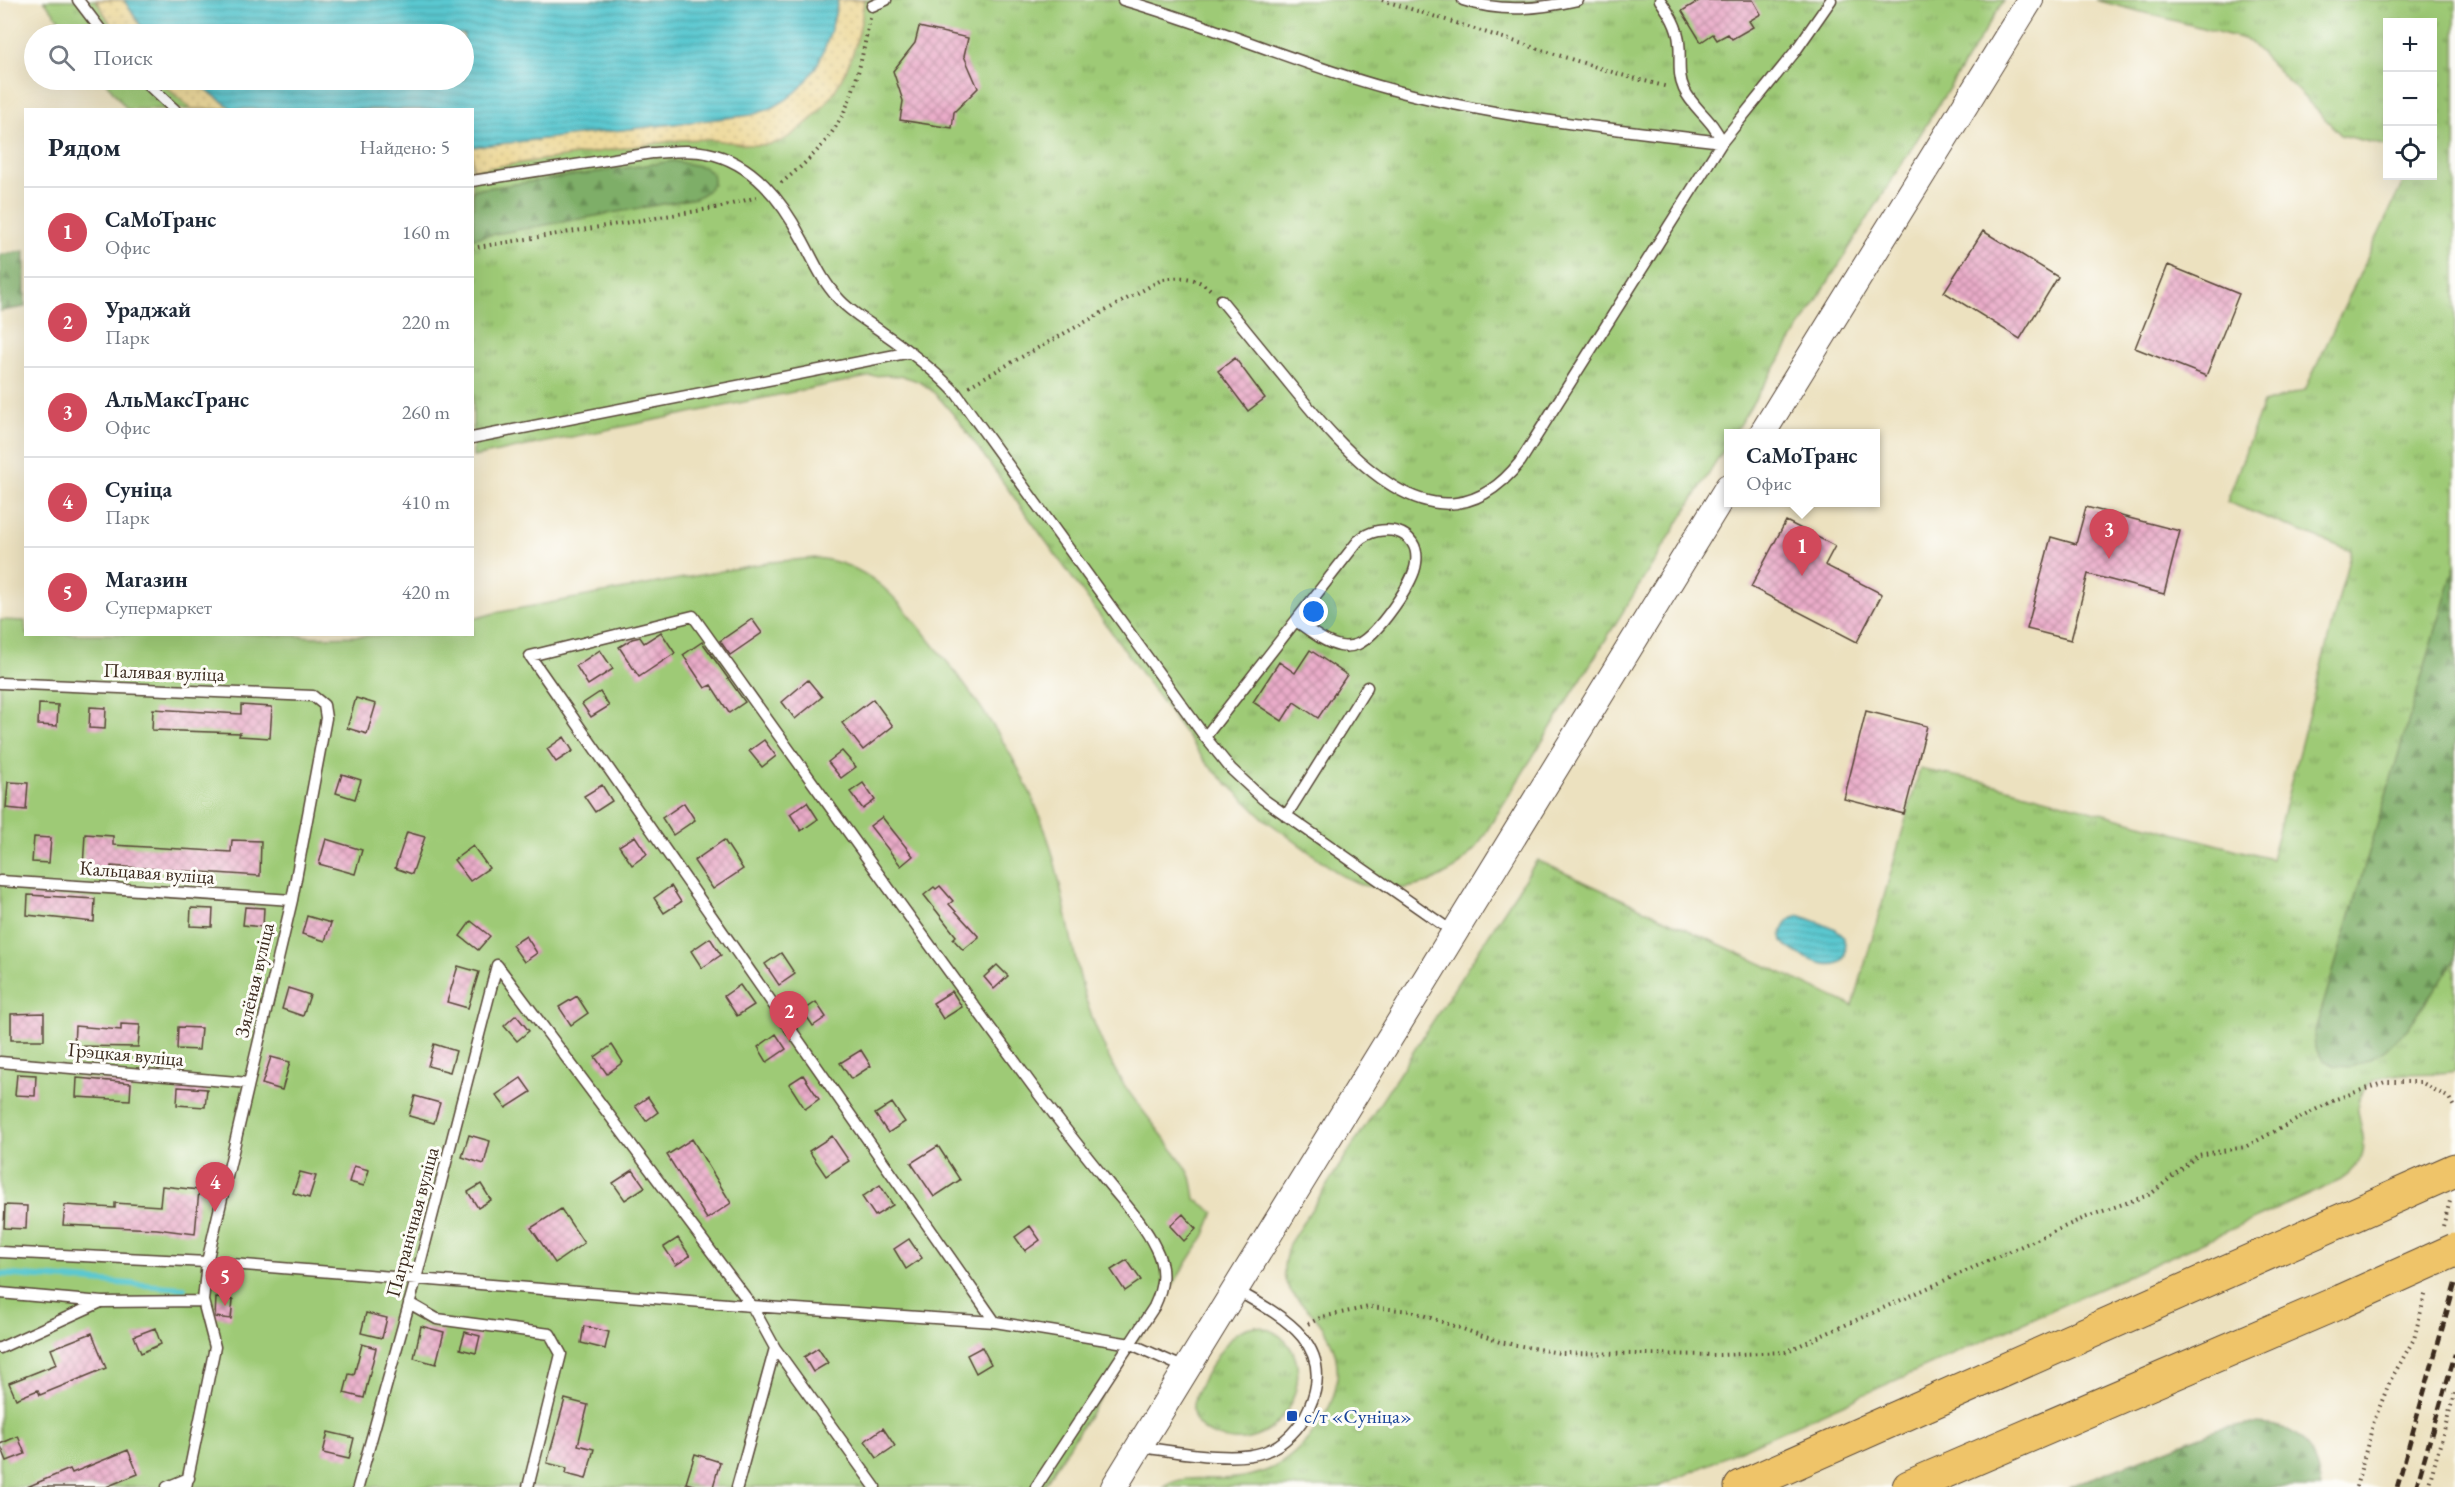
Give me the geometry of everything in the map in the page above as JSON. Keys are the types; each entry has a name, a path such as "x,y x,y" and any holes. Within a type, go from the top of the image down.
{"highway":[{"path":"1741,1487 2362,1211 2453,1185"},
{"path":"1909,1487 2342,1301 2448,1242"}],"street":[{"path":"1765,429 2030,0"},
{"path":"1114,1487 1724,493"}],"lane":[{"path":"78,0 96,24"},
{"path":"872,6 886,0"},
{"path":"1123,0 1332,73 1449,104 1518,116 1722,142"},
{"path":"1463,0 1491,7 1512,9 1534,8 1578,0"},
{"path":"1660,0 1676,29 1679,42 1680,78 1683,88 1692,102 1712,122 1722,142"},
{"path":"1221,300 1326,429 1366,468 1391,485 1427,501 1448,503 1468,501 1490,492 1506,479 1520,462 1722,142 1794,53 1831,0"},
{"path":"154,90 173,108"},
{"path":"474,181 652,153 682,151 706,153 729,160 771,190 789,214 825,281 839,300 936,372 956,393 1205,737 1246,784 1286,816 1453,932"},
{"path":"474,438 910,352"},
{"path":"1205,737 1358,541 1367,533 1377,530 1397,531 1414,546 1417,555 1412,578 1379,626 1359,644 1339,646 1296,621"},
{"path":"995,1322 530,656 693,616 998,1039 1155,1247 1162,1263 1164,1278 1161,1293 1131,1344 1036,1487"},
{"name":"Палявая вуліца","path":"0,683 313,696 324,705"},
{"path":"1286,816 1367,687"},
{"name":"Зялёная вуліца","path":"202,1301 207,1262 292,900 326,718 324,705"},
{"name":"Кальцавая вуліца","path":"0,881 292,900"},
{"name":"Пагранічная вуліца","path":"358,1487 416,1279 497,965 752,1306"},
{"name":"Грэцкая вуліца","path":"0,1062 249,1083"},
{"path":"0,1252 207,1262 752,1306 995,1322 1131,1344 1185,1368"},
{"path":"1137,1447 1245,1456 1264,1452 1280,1444 1304,1420 1314,1397 1318,1378 1316,1361 1309,1345 1282,1317 1234,1289"},
{"path":"0,1293 102,1302 202,1301 215,1347 187,1482 167,1487"},
{"path":"0,1348 102,1302"},
{"path":"409,1303 437,1319 550,1334 561,1354 528,1487"},
{"path":"752,1306 775,1348 875,1487"},
{"path":"737,1487 775,1348"}],"path":[{"path":"1382,0 1641,81 1683,88"},
{"path":"474,248 721,207 753,199 771,190 810,159 839,123 857,78 872,6"},
{"path":"956,393 1163,279 1180,276 1196,280 1209,288 1221,300"},
{"path":"1297,1330 1322,1317 1369,1306 1411,1311 1500,1342 1559,1353 1785,1352 2084,1218 2151,1194 2198,1155 2245,1147 2336,1099 2385,1082 2421,1082 2449,1098 2455,1109"},
{"path":"2448,1242 2453,1185"},
{"path":"2355,1487 2374,1421 2390,1382 2414,1339 2429,1281"},
{"path":"2428,1487 2455,1392"}],"green space":[{"path":"44,0 2004,0 1736,429 1724,429 1724,449 1476,848 1455,869 1429,883 1406,888 1383,889 1362,885 1341,875 1263,818 1207,764 958,420 922,383 901,376 872,376 474,457 474,108 126,108 112,90 474,90 474,24 62,24"},
{"path":"2096,0 2455,0 2455,1071 2392,1075 2370,1084 2362,1092 2358,1102 2364,1145 2362,1156 2355,1168 2341,1180 1658,1487 1164,1487 1193,1478 1228,1479 1268,1470 1291,1456 1322,1420 1335,1390 1336,1359 1332,1344 1324,1329 1287,1284 1284,1266 1289,1244 1537,860 1853,1006 1920,769 1985,782 2271,859 2351,551 2227,502 2263,403 2305,390 2404,180 2437,180 2437,18 2383,18 2383,145 2341,135 2248,40"},
{"path":"673,161 705,167 713,175 713,184 696,198 474,238 474,190"},
{"path":"24,251 24,307 0,311 0,255"},
{"path":"816,558 852,567 867,575 881,585 917,624 983,711 1015,762 1040,816 1059,878 1083,991 1109,1058 1129,1091 1186,1168 1191,1177 1195,1199 1214,1212 1205,1235 1043,1487 0,1487 0,620 24,621 24,636 474,636 474,619 495,613 771,562"},
{"path":"2455,566 2455,960 2408,1028 2385,1050 2351,1067 2336,1066 2323,1060 2315,1048 2314,1035"},
{"path":"1256,1326 1279,1335 1292,1350 1297,1370 1296,1390 1287,1410 1273,1426 1255,1437 1233,1440 1217,1437 1200,1427 1196,1421 1193,1409 1195,1398 1210,1368 1235,1334"},
{"path":"2247,1424 2278,1427 2299,1437 2313,1456 2321,1487 2068,1487 2219,1429"}],"sand":[{"path":"96,0 124,0 140,24 111,24"},
{"path":"838,0 864,0 853,53 838,85 816,114 784,140 758,145 710,139 679,140 474,170 474,147 751,115 833,24"},
{"path":"170,90 206,90 232,108 191,108"}],"water":[{"path":"124,0 838,0 828,39 812,72 802,87 771,108 751,115 474,147 474,108 232,108 206,90 474,90 474,24 140,24"},
{"path":"1799,915 1836,929 1843,935 1845,951 1842,960 1835,964 1813,961 1782,942 1781,935 1787,921"}],"building":[{"path":"1700,0 1753,0 1761,14 1749,21 1753,27 1732,39 1728,34 1717,40 1713,34 1701,42 1682,11"},
{"path":"919,27 968,38 964,56 978,88 954,112 952,128 900,120 903,101 893,71 915,43"},
{"path":"1983,231 2058,277 2020,339 1944,292"},
{"path":"2168,265 2239,294 2206,376 2135,348"},
{"path":"1235,358 1265,398 1248,411 1218,371"},
{"path":"2086,507 2180,531 2164,594 2088,574 2071,640 2027,629 2051,537 2076,544"},
{"path":"1786,521 1835,546 1825,565 1882,594 1857,642 1751,587"},
{"path":"752,619 762,633 730,655 720,641"},
{"path":"661,632 675,653 639,677 619,647 640,637 644,643"},
{"path":"702,642 745,702 729,713 711,685 705,688 683,655"},
{"path":"600,650 613,669 588,685 576,666"},
{"path":"1310,650 1347,675 1318,718 1294,702 1282,721 1253,702 1279,662 1295,673"},
{"path":"808,680 822,697 795,719 782,702"},
{"path":"600,692 609,706 591,717 582,704"},
{"path":"356,698 376,704 367,734 347,728"},
{"path":"873,699 893,726 863,750 842,723"},
{"path":"39,704 58,705 57,726 38,725"},
{"path":"241,705 272,707 270,738 239,736 240,733 152,730 153,709 241,714"},
{"path":"90,707 106,708 105,729 89,728"},
{"path":"1866,711 1927,726 1904,814 1844,799"},
{"path":"564,737 573,751 556,762 547,749"},
{"path":"764,740 776,756 762,767 749,751"},
{"path":"842,751 856,767 841,778 828,762"},
{"path":"342,774 361,780 355,799 336,793"},
{"path":"8,782 28,783 26,810 6,808"},
{"path":"863,783 875,800 863,809 850,792"},
{"path":"602,785 612,801 595,812 584,796"},
{"path":"807,802 818,819 801,831 790,814"},
{"path":"684,803 695,820 673,835 662,818"},
{"path":"882,817 913,856 901,866 870,826"},
{"path":"407,832 425,837 412,874 395,868"},
{"path":"85,834 113,836 113,845 231,852 232,840 261,841 260,876 111,866 111,870 83,868"},
{"path":"635,836 647,854 632,865 619,846"},
{"path":"34,837 51,838 49,863 32,862"},
{"path":"326,839 362,850 355,874 319,864"},
{"path":"724,840 743,869 713,889 694,861"},
{"path":"473,846 489,868 470,881 454,860"},
{"path":"671,886 681,902 664,913 654,898"},
{"path":"940,886 953,901 949,904 979,937 963,950 953,939 956,936 924,895 934,887 936,889"},
{"path":"28,895 95,899 94,922 27,915"},
{"path":"245,907 264,908 263,927 243,925"},
{"path":"191,908 213,909 212,927 190,926"},
{"path":"307,916 331,923 325,941 302,934"},
{"path":"471,921 490,936 478,950 460,936"},
{"path":"526,936 537,953 524,962 512,945"},
{"path":"710,938 721,955 702,968 691,951"},
{"path":"781,953 795,974 779,985 765,964"},
{"path":"997,965 1008,976 994,989 984,977"},
{"path":"458,966 479,972 468,1008 447,1002"},
{"path":"740,985 754,1005 737,1016 724,996"},
{"path":"288,988 310,995 303,1016 282,1009"},
{"path":"952,991 962,1007 943,1019 933,1003"},
{"path":"577,996 588,1013 571,1025 559,1007"},
{"path":"816,1002 826,1017 813,1026 803,1011"},
{"path":"44,1013 44,1040 11,1040 11,1014"},
{"path":"516,1015 529,1031 517,1041 504,1026"},
{"path":"121,1024 140,1025 138,1047 74,1046 75,1026 121,1030"},
{"path":"178,1027 201,1028 199,1050 177,1049"},
{"path":"776,1034 786,1049 767,1062 758,1047"},
{"path":"434,1044 456,1051 450,1072 428,1066"},
{"path":"612,1045 623,1062 607,1074 595,1057"},
{"path":"861,1050 871,1066 851,1079 840,1063"},
{"path":"271,1057 290,1062 282,1090 262,1084"},
{"path":"17,1074 36,1075 35,1096 15,1095"},
{"path":"803,1075 819,1099 805,1109 789,1084"},
{"path":"77,1078 131,1083 130,1100 76,1097"},
{"path":"521,1078 531,1092 506,1108 496,1095"},
{"path":"178,1087 207,1089 205,1107 177,1105"},
{"path":"415,1096 440,1103 434,1123 409,1116"},
{"path":"648,1097 658,1112 646,1121 635,1106"},
{"path":"892,1103 905,1122 888,1133 875,1114"},
{"path":"469,1135 490,1141 484,1164 462,1157"},
{"path":"832,1136 849,1161 826,1176 809,1151"},
{"path":"692,1139 731,1203 707,1219 667,1155"},
{"path":"938,1146 960,1180 934,1197 911,1163"},
{"path":"354,1166 369,1170 364,1186 349,1182"},
{"path":"633,1170 645,1187 625,1200 613,1183"},
{"path":"300,1172 316,1176 309,1198 293,1193"},
{"path":"481,1184 491,1200 478,1208 468,1192"},
{"path":"880,1185 893,1205 875,1216 862,1197"},
{"path":"162,1186 199,1190 195,1234 157,1229 63,1225 65,1205 115,1208 115,1203 160,1206"},
{"path":"5,1205 27,1206 26,1229 4,1228"},
{"path":"561,1209 584,1243 555,1263 531,1228"},
{"path":"1183,1214 1196,1229 1184,1241 1170,1226"},
{"path":"1030,1226 1040,1240 1025,1251 1015,1237"},
{"path":"678,1238 690,1256 676,1265 664,1247"},
{"path":"909,1239 922,1258 906,1269 894,1249"},
{"path":"1127,1260 1141,1280 1125,1291 1111,1270"},
{"path":"216,1298 233,1300 231,1319 215,1317"},
{"path":"366,1313 387,1318 382,1338 361,1333"},
{"path":"421,1326 444,1332 436,1364 414,1358"},
{"path":"584,1326 609,1332 605,1349 581,1343"},
{"path":"155,1328 161,1344 141,1353 134,1336"},
{"path":"465,1332 480,1336 476,1353 460,1349"},
{"path":"92,1333 106,1368 40,1395 38,1390 16,1399 9,1383 57,1364 51,1349"},
{"path":"362,1344 376,1348 364,1398 344,1393 349,1374 354,1375"},
{"path":"982,1347 991,1364 976,1373 967,1355"},
{"path":"818,1348 828,1363 813,1372 804,1357"},
{"path":"565,1399 588,1405 578,1445 594,1449 586,1479 566,1474 567,1468 547,1463"},
{"path":"883,1428 895,1446 877,1458 865,1441"},
{"path":"328,1432 354,1438 349,1459 323,1453"},
{"path":"18,1436 25,1454 7,1461 0,1444"},
{"path":"128,1450 138,1474 106,1487 27,1487 70,1469 72,1473"},
{"path":"695,1454 720,1462 713,1487 700,1487 686,1483"}],"waterway":[{"path":"0,1274 184,1288"}],"railway":[{"path":"2397,1487 2455,1284"},
{"path":"2416,1487 2455,1354"}],"place":[{"name":"АльМаксТранс","path":"2109,559"},
{"name":"СаМоТранс","path":"1802,576"},
{"name":"Ураджай","path":"789,1041"},
{"name":"Суніца","path":"215,1212"},
{"name":"Магазин","path":"225,1306"},
{"name":"с/т «Суніца»","path":"1292,1416"}]}
